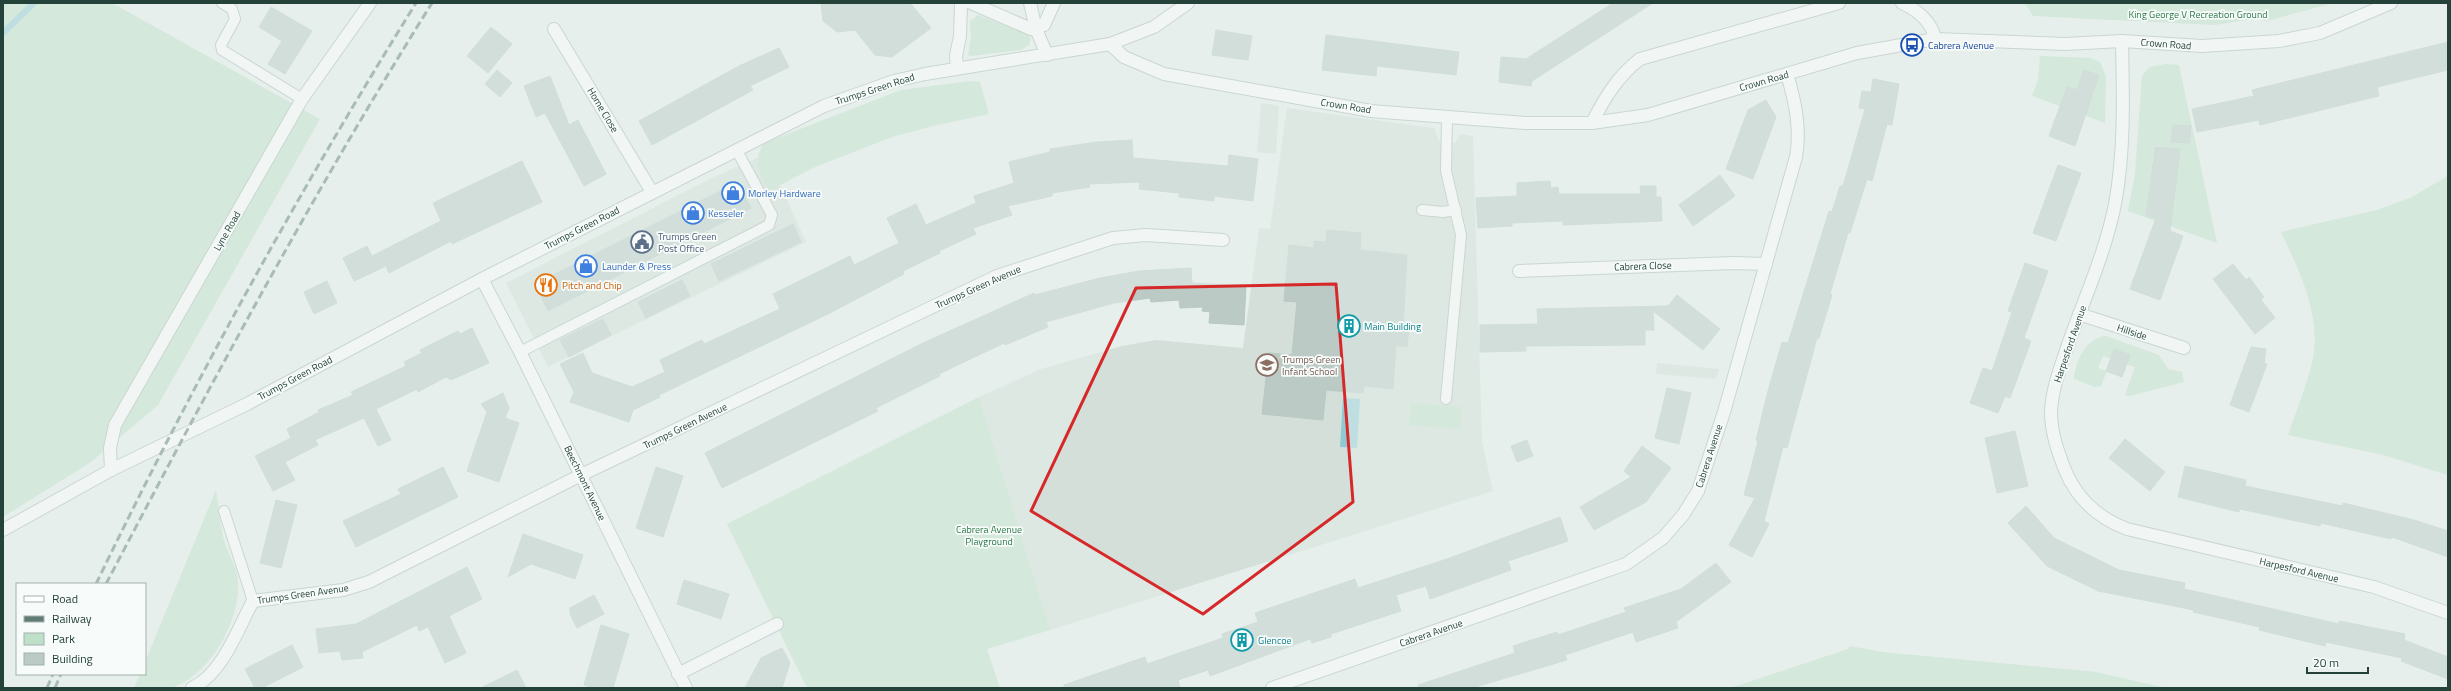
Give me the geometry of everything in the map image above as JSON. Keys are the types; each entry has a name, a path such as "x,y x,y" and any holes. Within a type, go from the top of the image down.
{"street":[{"name":"Lyne Road","path":"110,470 110,448 114,425 302,99 370,3"},
{"path":"957,68 956,56 960,36 961,3"},
{"path":"971,3 1025,28 1036,29 1044,25 1049,18 1054,3"},
{"path":"1030,3 1036,29 1046,55"},
{"name":"Trumps Green Road","path":"3,530 110,470 247,404 482,279 652,192 738,151 824,106 894,81 957,68 1110,44 1154,27 1188,3"},
{"path":"1592,123 1608,93 1624,72 1640,59 1839,3"},
{"path":"1902,3 1919,14 1933,28 1935,39"},
{"name":"Crown Road","path":"1110,44 1124,57 1164,74 1371,111 1525,124 1592,123 1648,115 1857,53 1935,39 2058,44 2122,41 2202,46 2279,41 2320,33 2391,3"},
{"name":"Home Close","path":"554,29 652,192"},
{"name":"Harpesford Avenue","path":"2122,41 2123,137 2115,204 2106,238 2057,377 2052,400 2052,426 2058,452 2070,480 2081,498 2096,513 2127,529 2374,587 2448,613"},
{"name":"Cabrera Avenue","path":"1272,688 1626,564 1663,538 1683,516 1698,492 1766,264 1798,144 1795,103 1787,74"},
{"name":"Trumps Green Avenue","path":"192,688 205,678 224,655 253,601 343,590 369,582 581,475 997,276 1113,238 1146,235 1223,240"},
{"name":"Cabrera Close","path":"1519,271 1733,263 1766,264"},
{"name":"Beechmont Avenue","path":"482,279 520,352 686,688"},
{"name":"Hillside","path":"2079,314 2184,348"},
{"path":"678,674 777,624"}],"lane":[{"path":"222,3 232,9 235,19 221,45 222,50 302,99"},
{"path":"1446,399 1452,319 1459,267 1461,235 1456,210 1449,190 1446,171 1447,117"},
{"path":"520,352 769,225 772,215 738,151"},
{"path":"1422,210 1442,212 1456,210"},
{"path":"224,511 253,601"}],"highlighted area":[{"path":"1336,284 1353,502 1203,614 1031,511 1136,288"}],"shaded area":[{"path":"1261,103 1279,106 1276,154 1257,152"},
{"name":"Trumps Green Infant School","path":"1287,108 1434,128 1439,141 1455,143 1460,134 1473,136 1482,442 1493,491 1050,630 979,397 1041,369 1122,346 1156,340 1243,348 1259,228 1270,229"},
{"path":"766,154 806,242 548,367 506,283 714,177"},
{"path":"1657,363 1719,369 1716,379 1656,374"}],"green space":[{"path":"3,3 112,3 320,119 158,405 91,462 3,517"},
{"name":"King George V Recreation Ground","path":"2025,3 2333,3 2267,21 2253,19 2215,25 2033,16"},
{"path":"978,15 1028,34 1031,39 1029,45 1021,50 972,56 968,55 971,37 970,21"},
{"path":"2040,56 2091,58 2100,62 2106,77 2105,123 2078,113 2087,108 2099,75 2084,70 2077,90 2067,87 2060,106 2032,96 2038,80"},
{"path":"2166,64 2179,65 2217,243 2128,211 2135,173 2142,76 2149,67","holes":["2154,146 2179,149 2171,219 2146,216"]},
{"path":"970,81 980,82 989,114 937,125 892,137 815,167 780,185 772,193 761,175 758,156 764,143 901,90"},
{"path":"2448,176 2448,475 2383,455 2288,435 2304,390 2312,363 2315,346 2312,312 2302,278 2281,232 2377,210 2410,198"},
{"path":"2106,336 2159,355 2168,369 2182,372 2184,382 2130,396 2125,395 2135,367 2103,356 2098,368 2107,371 2101,386 2095,387 2074,379 2079,358 2087,346 2093,341"},
{"name":"Cabrera Avenue Playground","path":"979,397 1050,630 987,649 1000,688 807,688 727,524"},
{"path":"1411,403 1462,407 1460,429 1409,425"},
{"path":"216,490 223,538 235,567 238,581 238,596 228,629 220,645 198,672 185,682 171,688 134,688 140,675 146,675 146,660"},
{"path":"1850,646 1882,652 2096,672 2166,688 1730,688 1848,649"}],"water":[{"path":"1343,398 1360,399 1357,448 1340,447"}],"building":[{"path":"821,3 910,3 931,28 892,57 875,55 855,30 837,32 823,21"},
{"path":"1613,3 1653,3 1532,81 1531,86 1499,82 1501,57 1526,59"},
{"path":"271,7 312,31 285,74 268,64 282,41 259,27"},
{"path":"491,27 512,44 488,73 467,56"},
{"path":"1216,30 1252,36 1248,60 1212,55"},
{"path":"1326,35 1459,52 1456,75 1377,66 1376,76 1322,70"},
{"path":"2448,42 2448,70 2377,87 2379,96 2260,125 2259,120 2197,132 2192,109 2254,96 2252,90"},
{"path":"779,48 789,67 750,86 753,90 652,145 639,121 739,66"},
{"path":"497,70 512,83 500,97 485,84"},
{"path":"2084,70 2099,75 2075,146 2049,136 2067,87 2077,90"},
{"path":"550,76 569,125 578,120 606,174 584,186 545,113 536,117 524,86"},
{"path":"1873,79 1899,84 1892,125 1887,124 1872,181 1867,179 1850,233 1848,233 1830,294 1832,295 1819,338 1817,338 1787,448 1783,447 1764,521 1769,524 1752,557 1729,545 1755,498 1744,495 1758,441 1756,440 1769,387 1782,342 1788,343 1829,211 1832,212 1840,186 1843,186 1865,109 1859,108 1862,91 1871,92"},
{"path":"1766,100 1776,117 1753,179 1726,169 1748,110"},
{"path":"2173,125 2191,126 2189,143 2171,142"},
{"path":"1132,140 1133,158 1228,166 1229,155 1258,159 1253,201 1214,196 1214,201 1179,197 1179,193 1139,189 1140,182 1089,184 1090,187 1052,193 1052,196 1008,206 1012,215 973,228 976,234 939,251 940,253 903,271 904,274 828,314 659,395 660,397 633,410 629,422 570,402 574,392 560,364 583,353 592,373 632,387 665,372 660,360 702,340 704,344 780,309 773,294 850,256 854,265 899,243 887,218 916,204 926,225 976,203 974,196 1014,183 1009,162 1050,152 1050,149 1097,142"},
{"path":"2155,147 2180,149 2170,231 2183,236 2160,300 2130,289 2156,218 2146,216"},
{"path":"522,161 542,202 452,244 451,241 389,273 386,266 354,281 343,258 367,246 372,256 441,221 433,203"},
{"path":"2058,165 2081,173 2056,241 2033,233"},
{"path":"1720,175 1735,196 1693,226 1679,205"},
{"path":"1550,181 1551,188 1558,187 1559,194 1641,194 1640,186 1656,186 1656,197 1661,197 1662,221 1563,225 1563,221 1512,223 1512,226 1478,228 1476,198 1517,196 1517,183"},
{"path":"738,182 751,208 548,311 535,284"},
{"path":"793,224 801,242 719,281 711,264"},
{"name":"Main Building","path":"1327,230 1361,233 1360,250 1407,255 1403,327 1409,328 1407,347 1396,345 1393,389 1364,386 1363,393 1326,390 1323,420 1262,414 1269,353 1292,355 1297,302 1284,301 1289,245 1314,248 1314,241 1326,242"},
{"path":"2025,263 2048,271 2024,338 2031,341 2010,398 2005,396 1998,413 1970,403 1983,368 1992,371 2012,312 2008,311"},
{"path":"2233,264 2246,280 2249,277 2264,297 2261,300 2275,318 2255,334 2213,279"},
{"path":"1191,268 1192,283 1246,286 1244,325 1209,323 1210,312 1202,311 1203,307 1180,308 1179,300 1151,302 1150,298 1114,303 1046,322 1048,327 1005,345 1004,343 939,374 940,376 876,408 878,411 722,488 705,453 923,343 1034,293 1035,295 1100,278 1139,271"},
{"path":"682,280 690,296 646,318 638,302"},
{"path":"327,281 337,303 314,314 304,292"},
{"path":"1677,295 1720,329 1703,350 1653,311 1654,330 1645,330 1645,345 1526,346 1526,351 1480,352 1480,325 1538,324 1537,309 1668,306"},
{"path":"603,319 611,335 569,357 560,340"},
{"path":"472,328 489,363 451,380 446,377 418,392 417,389 376,409 391,440 378,446 364,418 315,440 318,445 285,462 295,480 273,491 255,456 291,438 287,429 319,412 318,410 353,395 351,392 406,366 404,362 422,353 420,350 458,331 460,334"},
{"path":"2251,347 2266,349 2264,363 2267,364 2249,412 2230,405"},
{"path":"2114,349 2130,355 2122,377 2106,371"},
{"path":"1667,388 1691,393 1679,444 1655,438"},
{"path":"503,393 509,408 505,418 519,423 499,482 467,471 487,412 481,404"},
{"path":"2015,431 2028,486 1997,493 1985,438"},
{"path":"2125,439 2165,472 2150,491 2109,458"},
{"path":"1527,440 1533,456 1517,462 1511,446"},
{"path":"1642,446 1671,468 1646,502 1594,530 1580,507 1631,477 1624,471"},
{"path":"2185,466 2246,480 2245,486 2343,506 2343,503 2414,520 2448,531 2448,557 2392,537 2391,539 2321,523 2320,526 2240,509 2239,512 2178,497"},
{"path":"443,467 458,497 356,547 343,521 401,494 398,489"},
{"path":"656,467 683,476 663,537 636,528"},
{"path":"276,500 297,505 281,568 260,563"},
{"path":"2026,506 2054,538 2119,570 2185,583 2184,589 2339,624 2339,621 2405,634 2404,640 2448,657 2448,679 2401,661 2402,658 2326,642 2325,646 2259,630 2260,627 2193,612 2194,610 2098,591 2047,566 2008,523"},
{"path":"1560,517 1568,541 1508,561 1511,570 1430,599 1426,586 1396,595 1401,611 1331,634 1331,637 1312,643 1310,639 1210,676 1208,670 1178,680 1180,688 1064,688 1064,685 1145,657 1147,664 1223,638 1222,634 1258,622 1255,613 1355,579 1358,588 1447,559"},
{"path":"523,534 583,555 575,579 531,564 508,577"},
{"path":"1716,563 1731,582 1676,622 1678,628 1636,642 1633,632 1565,655 1567,660 1472,688 1419,688 1418,685 1515,653 1513,646 1557,632 1558,635 1626,612 1624,608 1681,589"},
{"path":"467,567 482,599 449,616 466,653 445,663 428,627 419,631 417,625 362,652 363,658 342,660 340,651 319,653 316,629 356,624"},
{"path":"684,580 729,594 721,619 677,604"},
{"path":"594,595 604,614 577,628 570,614 570,608"},
{"path":"601,625 629,634 613,688 593,688 584,685"},
{"path":"292,645 303,667 262,688 255,688 245,669"},
{"path":"782,648 790,663 782,688 745,688 761,658"},
{"path":"517,670 526,688 481,688"}],"waterway":[{"path":"3,33 34,3"}],"railway":[{"path":"96,583 170,436 248,289 330,145 416,3"},
{"path":"107,583 263,290 346,145 432,3"},
{"path":"47,688 53,675"},
{"path":"55,688 61,675"}],"place":[{"name":"Cabrera Avenue","path":"1912,45"},
{"name":"Morley Hardware","path":"733,193"},
{"name":"Kesseler","path":"693,213"},
{"name":"Trumps Green Post Office","path":"642,242"},
{"name":"Launder & Press","path":"586,266"},
{"name":"Pitch and Chip","path":"546,285"},
{"name":"Main Building","path":"1349,326"},
{"name":"Trumps Green Infant School","path":"1267,365"},
{"name":"Glencoe","path":"1242,640"}]}
